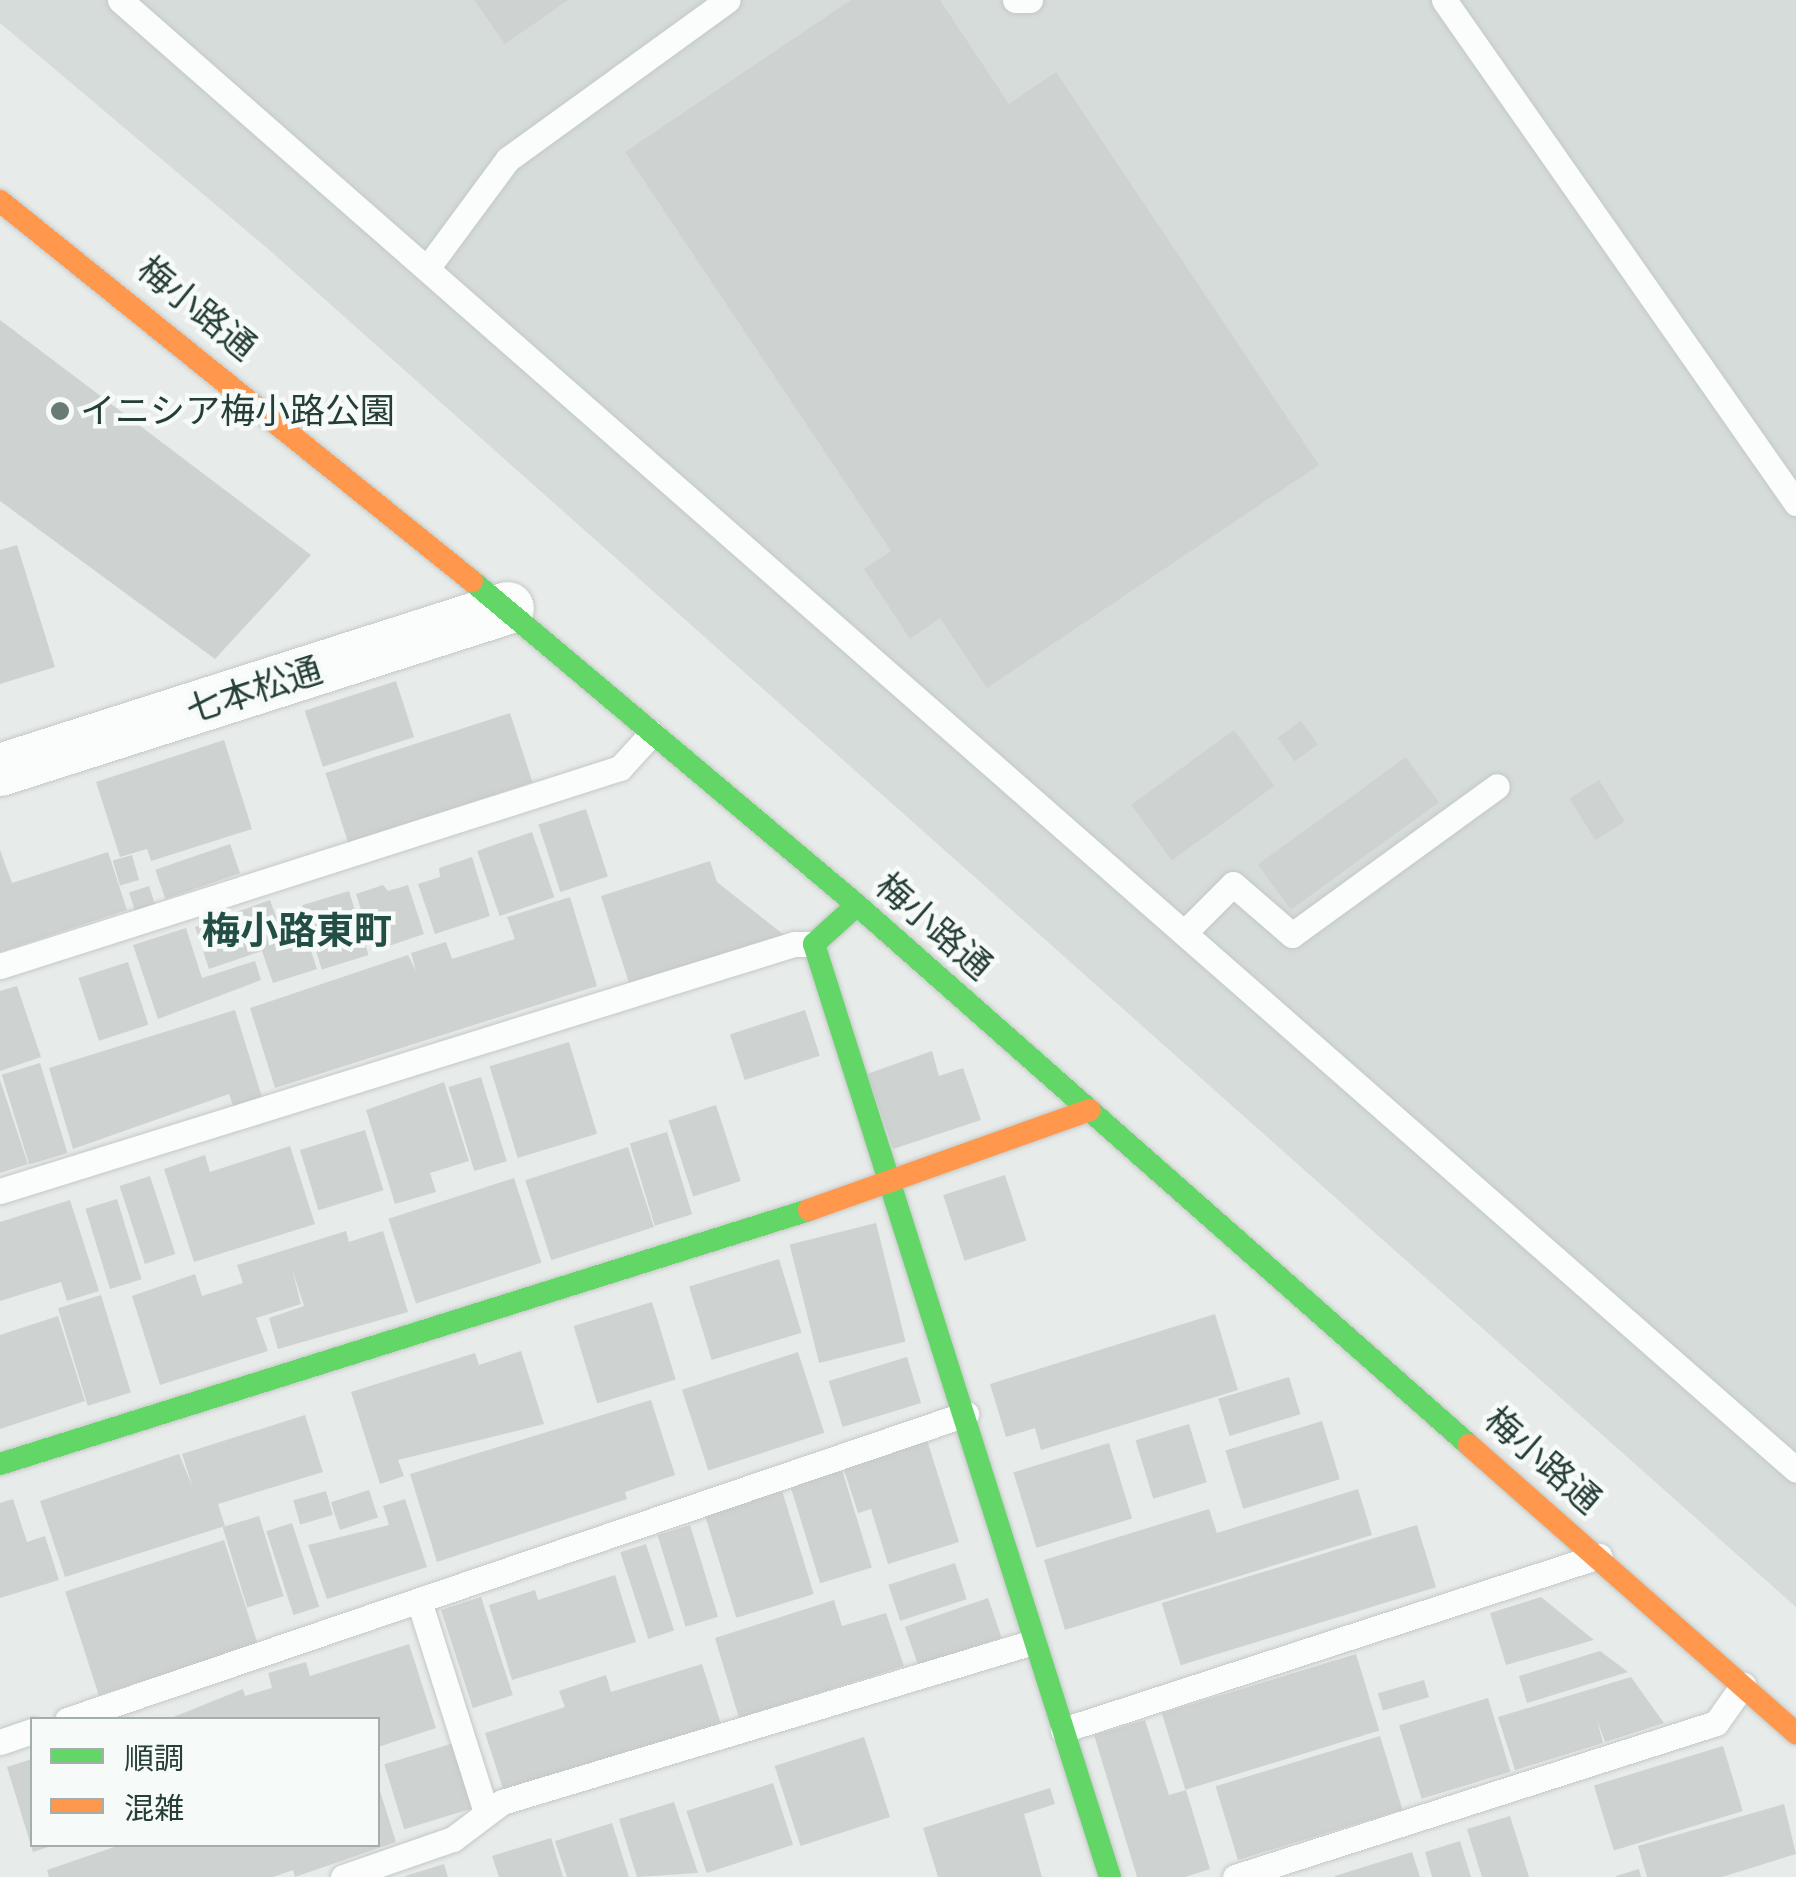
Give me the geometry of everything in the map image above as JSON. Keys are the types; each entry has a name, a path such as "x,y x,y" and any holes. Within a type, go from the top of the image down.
{"street":[{"name":"梅小路通","path":"0,201 508,608 857,905 1796,1733"},
{"name":"七本松通","path":"0,770 508,608"},
{"path":"857,905 814,944 894,1183 1033,1642 1110,1877"},
{"path":"0,1464 894,1183 1039,1124 1090,1110"}],"lane":[{"path":"120,0 1796,1470"},
{"path":"428,267 508,159 728,0"},
{"path":"1015,0 1030,0"},
{"path":"1444,0 1796,502"},
{"path":"0,966 620,768 652,733"},
{"path":"1184,932 1233,884 1292,935 1497,786"},
{"path":"0,1192 774,950 814,944"},
{"path":"76,1717 966,1414"},
{"path":"1063,1730 1599,1556"},
{"path":"418,1602 485,1809"},
{"path":"343,1877 453,1840 485,1809 1033,1642"},
{"path":"1235,1877 1716,1723 1743,1685"},
{"path":"0,1742 30,1732"}],"shaded area":[{"path":"0,0 1796,0 1796,1607 267,248 0,23"}],"building":[{"path":"474,0 568,0 505,44"},
{"path":"851,0 940,0 1009,104 1056,72 1319,465 987,688 940,618 910,639 864,569 891,551 625,152"},
{"name":"イニシア梅小路公園","path":"0,320 311,555 215,659 0,501"},
{"path":"17,545 55,667 0,684 0,550"},
{"path":"396,681 414,737 323,767 305,711"},
{"path":"510,713 533,782 348,842 325,773"},
{"path":"1301,721 1318,744 1295,762 1278,738"},
{"path":"1234,730 1275,786 1172,860 1131,805"},
{"path":"224,740 252,829 151,861 147,849 120,857 96,782"},
{"path":"1406,757 1439,802 1291,910 1258,865"},
{"path":"1599,780 1625,822 1595,840 1569,799"},
{"path":"586,809 608,877 560,892 538,824"},
{"path":"532,832 554,897 500,916 477,851"},
{"path":"230,844 240,873 165,899 155,870"},
{"path":"0,850 12,883 108,852 127,910 0,952"},
{"path":"132,855 139,880 120,886 113,861"},
{"path":"472,857 490,916 435,934 418,884 440,877 439,868"},
{"path":"710,861 717,882 784,935 630,986 601,896"},
{"path":"383,885 388,891 408,885 424,934 374,951 356,894"},
{"path":"149,886 155,904 135,911 129,892"},
{"path":"349,891 369,955 322,969 302,905"},
{"path":"570,897 597,986 275,1088 250,1008 408,955 416,971 411,953 446,942 452,959 515,939 507,917"},
{"path":"270,900 279,925 300,918 317,969 273,983 262,951 209,969 195,927"},
{"path":"186,928 202,978 255,961 261,980 158,1019 133,945"},
{"path":"128,962 148,1025 99,1041 79,978"},
{"path":"17,986 41,1057 0,1071 0,991"},
{"path":"235,1010 262,1097 233,1106 229,1094 73,1149 49,1068"},
{"path":"805,1010 820,1056 745,1080 730,1034"},
{"path":"569,1042 597,1134 518,1158 490,1066"},
{"path":"932,1051 939,1076 963,1068 981,1120 893,1149 867,1074"},
{"path":"40,1063 67,1153 29,1165 2,1075"},
{"path":"481,1077 507,1161 474,1171 448,1087"},
{"path":"0,1080 28,1164 0,1173"},
{"path":"444,1082 469,1161 430,1173 436,1192 395,1204 366,1110"},
{"path":"716,1105 741,1181 693,1197 668,1120"},
{"path":"365,1130 383,1190 318,1210 300,1150"},
{"path":"667,1132 692,1214 655,1226 630,1143"},
{"path":"290,1146 315,1224 194,1262 164,1169 205,1155 210,1172"},
{"path":"628,1147 654,1227 551,1260 525,1180"},
{"path":"1005,1175 1026,1241 965,1261 943,1195"},
{"path":"150,1176 175,1254 145,1264 120,1186"},
{"path":"514,1178 542,1263 416,1303 388,1219"},
{"path":"117,1199 142,1279 110,1289 85,1209"},
{"path":"70,1200 99,1291 67,1301 61,1282 0,1301 0,1222"},
{"path":"876,1223 906,1341 819,1363 790,1245"},
{"path":"346,1231 349,1242 383,1231 408,1312 278,1349 269,1318 304,1306 292,1269 301,1304 256,1318 268,1351 160,1385 132,1296 195,1274 202,1296 243,1283 237,1265"},
{"path":"779,1259 802,1333 712,1360 689,1286"},
{"path":"101,1295 131,1393 88,1406 58,1308"},
{"path":"652,1302 676,1379 597,1403 574,1326"},
{"path":"1215,1314 1238,1390 1041,1450 1035,1428 1006,1437 990,1384"},
{"path":"58,1316 85,1401 0,1429 0,1335"},
{"path":"521,1351 544,1424 398,1460 404,1476 380,1484 351,1392 475,1353 479,1365"},
{"path":"798,1352 824,1433 708,1471 682,1390"},
{"path":"907,1357 921,1403 843,1427 829,1381"},
{"path":"1289,1377 1300,1414 1230,1436 1218,1399"},
{"path":"651,1400 675,1475 625,1492 627,1499 437,1562 410,1474"},
{"path":"305,1415 323,1472 218,1504 225,1526 65,1577 40,1501 179,1454 193,1488 182,1454"},
{"path":"1322,1421 1340,1479 1243,1509 1225,1451"},
{"path":"1189,1424 1207,1482 1153,1499 1135,1440"},
{"path":"927,1440 959,1542 888,1564 871,1509 858,1513 843,1467"},
{"path":"1109,1443 1132,1519 1036,1548 1013,1472"},
{"path":"842,1470 872,1568 820,1583 790,1486"},
{"path":"781,1487 814,1594 736,1618 704,1511"},
{"path":"1358,1489 1372,1535 1065,1630 1044,1560 1209,1509 1217,1533"},
{"path":"369,1490 378,1518 340,1530 331,1502"},
{"path":"326,1491 333,1515 300,1524 293,1500"},
{"path":"13,1499 27,1542 45,1536 59,1580 0,1598 0,1503"},
{"path":"405,1499 427,1567 327,1599 308,1545 389,1525 383,1506"},
{"path":"259,1516 284,1596 247,1607 223,1527"},
{"path":"292,1523 319,1607 294,1615 266,1531"},
{"path":"690,1525 718,1617 686,1627 657,1535"},
{"path":"1417,1525 1436,1587 1181,1665 1162,1603"},
{"path":"224,1540 258,1644 99,1695 65,1592"},
{"path":"646,1544 674,1631 648,1639 620,1552"},
{"path":"955,1563 967,1599 900,1621 888,1585"},
{"path":"615,1575 636,1642 512,1680 489,1605 535,1590 538,1600"},
{"path":"481,1597 513,1695 473,1708 441,1610"},
{"path":"1541,1597 1594,1640 1506,1665 1490,1613"},
{"path":"988,1598 1002,1638 918,1666 905,1627"},
{"path":"834,1600 842,1626 886,1613 904,1666 739,1718 715,1638"},
{"path":"409,1644 436,1728 380,1746 380,1717 173,1717 243,1689 245,1696 272,1688 268,1673 306,1662 310,1676"},
{"path":"1600,1651 1628,1672 1527,1703 1519,1676"},
{"path":"1356,1654 1379,1731 1185,1790 1162,1713"},
{"path":"702,1664 721,1724 504,1792 485,1733 565,1707 559,1691 606,1675 611,1692"},
{"path":"1631,1677 1664,1723 1605,1742 1597,1720 1603,1743 1515,1770 1498,1717"},
{"path":"1424,1680 1429,1697 1383,1711 1378,1693"},
{"path":"1488,1698 1511,1772 1422,1799 1399,1725"},
{"path":"1145,1720 1169,1795 1186,1790 1210,1869 1185,1877 1137,1877 1094,1735"},
{"path":"1380,1736 1403,1810 1238,1860 1216,1786"},
{"path":"864,1737 890,1817 801,1846 775,1766"},
{"path":"457,1742 477,1807 404,1829 384,1764"},
{"path":"1723,1746 1743,1811 1614,1850 1594,1785"},
{"path":"30,1760 30,1842 7,1767"},
{"path":"773,1783 793,1845 707,1873 686,1811"},
{"path":"1050,1788 1055,1804 1024,1814 1042,1877 938,1877 923,1828"},
{"path":"380,1791 396,1842 295,1877 293,1870 273,1877 49,1877 47,1870 114,1847 380,1847"},
{"path":"674,1802 698,1873 637,1877 619,1819"},
{"path":"1784,1804 1796,1854 1722,1877 1647,1877 1638,1846"},
{"path":"1510,1816 1529,1877 1482,1877 1467,1829"},
{"path":"612,1823 629,1877 567,1877 555,1841"},
{"path":"551,1838 563,1877 499,1877 492,1856"},
{"path":"1460,1841 1471,1877 1432,1877 1425,1852"},
{"path":"1412,1852 1420,1877 1335,1877 1335,1876"},
{"path":"444,1864 448,1877 405,1876"},
{"path":"1639,1869 1641,1877 1616,1877 1616,1876"}],"traffic: fast":[{"path":"472,581 857,905 1469,1445"},
{"path":"857,905 814,944 1110,1877"},
{"path":"0,1464 809,1210"}],"traffic: slow":[{"path":"0,201 472,581"},
{"path":"809,1210 1090,1110"},
{"path":"1469,1445 1796,1733"}],"place":[{"name":"イニシア梅小路公園","path":"60,411"}],"district":[{"name":"梅小路東町","path":"297,932"}]}
